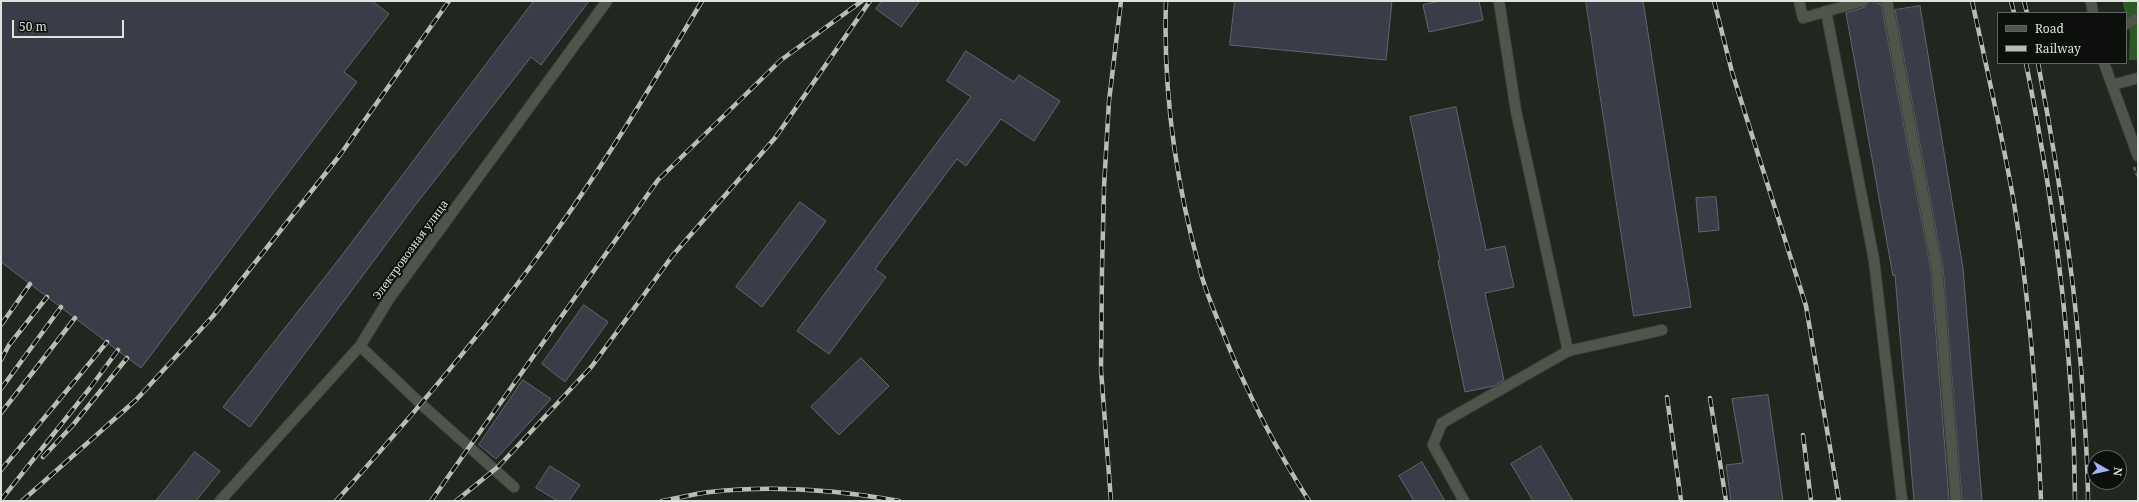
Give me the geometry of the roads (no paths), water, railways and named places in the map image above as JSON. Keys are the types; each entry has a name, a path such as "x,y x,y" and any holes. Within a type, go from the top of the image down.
{"street":[{"name":"Электровозная улица","path":"220,501 360,346 394,293 607,1"},
{"path":"1499,1 1516,111 1568,351"},
{"path":"1799,1 1803,18 1863,1"},
{"path":"1887,1 1937,269 1956,501"},
{"path":"2091,1 2093,12"},
{"path":"1826,12 1874,260 1902,501"},
{"path":"2127,24 2138,18"},
{"path":"2104,64 2138,156"},
{"path":"2112,85 2138,78"},
{"path":"1464,501 1433,445 1442,423 1568,351 1662,330"},
{"path":"360,346 421,404 514,487"}],"railway":[{"path":"22,501 136,400 213,316 340,155 449,1"},
{"path":"336,501 438,384 510,294 556,232 642,101 702,1"},
{"path":"431,501 658,180 781,60 862,1"},
{"path":"456,501 499,466 592,366 673,255 775,138 870,1"},
{"path":"1111,501 1101,370 1102,269 1104,187 1109,101 1121,1"},
{"path":"1166,1 1167,68 1173,136 1184,204 1202,279 1226,340 1254,402 1285,462 1309,501"},
{"path":"1714,1 1732,72 1806,306 1839,501"},
{"path":"1972,1 1989,76 2020,240 2032,351 2041,501"},
{"path":"2011,1 2014,12"},
{"path":"2024,1 2027,12"},
{"path":"2026,64 2046,172 2061,281 2071,391 2075,501"},
{"path":"2038,64 2067,236 2072,279 2081,366 2087,456 2088,501"},
{"path":"1,325 30,284"},
{"path":"1,360 9,345 47,297"},
{"path":"1,389 61,307"},
{"path":"1,413 75,318"},
{"path":"1,470 107,342"},
{"path":"1,500 90,388 118,350"},
{"path":"43,457 73,425 127,358"},
{"path":"1667,397 1681,501"},
{"path":"1710,398 1726,501"},
{"path":"1803,435 1811,501"},
{"path":"662,501 710,492 758,489 829,491 899,501"}]}
